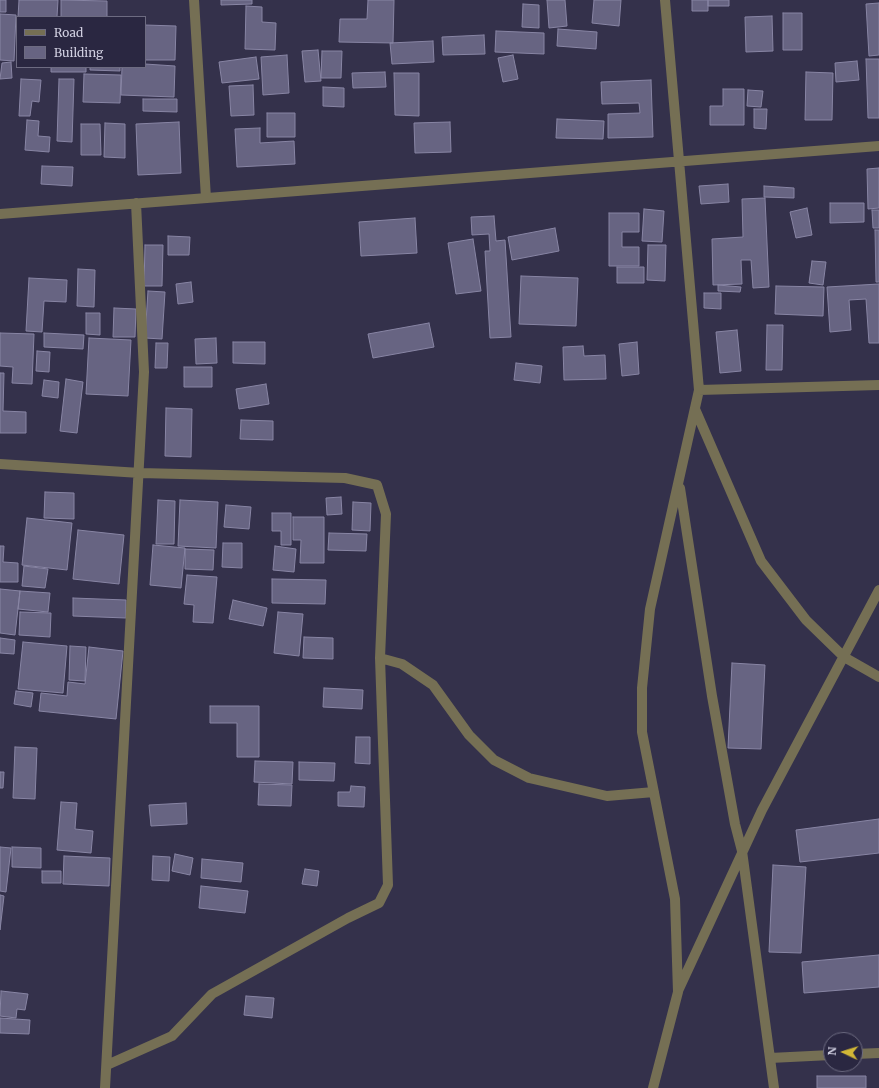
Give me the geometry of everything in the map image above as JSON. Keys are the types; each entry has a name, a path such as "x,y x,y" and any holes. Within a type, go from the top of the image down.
{"street":[{"path":"194,0 206,198"},
{"path":"665,0 699,390 650,609 642,688 642,732 675,899 678,992"},
{"path":"0,214 678,160 879,146"},
{"path":"105,1088 140,473 144,372 136,204"},
{"path":"699,390 879,385"},
{"path":"695,409 762,561 806,620 844,657 879,677"},
{"path":"0,464 140,473 345,478 377,485 386,514 380,658 388,885 379,903 348,918 212,994 172,1036 107,1065"},
{"path":"679,481 712,696 735,824 742,851 774,1088"},
{"path":"653,1088 678,992 742,851 879,590"},
{"path":"380,658 402,664 433,685 469,735 494,760 529,778 607,796 654,792"},
{"path":"863,1054 879,1053"},
{"path":"770,1058 823,1055"}],"building":[{"path":"0,0 6,0 6,12 0,12"},
{"path":"19,0 58,0 57,16 18,16"},
{"path":"61,0 107,1 107,16 61,16"},
{"path":"221,0 252,0 252,4 221,5"},
{"path":"368,0 394,0 393,43 339,42 340,19 367,19"},
{"path":"547,0 565,0 567,26 549,28"},
{"path":"594,0 621,0 619,26 592,23"},
{"path":"692,0 708,0 708,11 692,11"},
{"path":"708,0 729,0 729,6 708,6"},
{"path":"879,3 879,55 869,56 866,4"},
{"path":"523,4 539,5 539,28 522,27"},
{"path":"246,6 262,7 262,22 276,23 275,50 245,49"},
{"path":"783,13 802,13 802,50 783,50"},
{"path":"0,14 16,15 14,61 0,60"},
{"path":"772,16 773,51 746,52 745,17"},
{"path":"146,25 176,26 175,60 146,60"},
{"path":"558,29 597,32 596,49 557,46"},
{"path":"496,31 544,33 544,54 495,52"},
{"path":"484,35 485,54 443,55 442,37"},
{"path":"433,41 434,62 392,64 390,43"},
{"path":"318,50 321,81 305,82 302,51"},
{"path":"322,51 342,51 341,78 321,78"},
{"path":"287,55 289,93 263,95 261,57"},
{"path":"513,55 518,79 503,82 498,58"},
{"path":"256,57 259,79 222,83 219,62"},
{"path":"866,59 879,59 879,118 868,118"},
{"path":"857,61 859,80 836,82 835,63"},
{"path":"11,62 12,78 0,79 2,63"},
{"path":"146,64 175,66 174,97 121,95 122,68 146,68"},
{"path":"51,68 86,68 86,72 51,72"},
{"path":"90,68 120,68 120,71 90,70"},
{"path":"385,72 386,87 353,88 352,73"},
{"path":"806,72 833,73 832,120 805,120"},
{"path":"394,73 419,73 419,116 395,115"},
{"path":"84,74 121,75 120,103 83,102"},
{"path":"21,79 41,80 39,102 32,101 30,116 19,116"},
{"path":"59,79 74,79 72,142 57,141"},
{"path":"651,80 653,137 608,138 608,114 640,113 639,103 602,104 601,82"},
{"path":"253,85 254,115 231,116 229,86"},
{"path":"323,87 344,88 344,107 323,106"},
{"path":"723,89 744,89 744,125 710,125 710,106 723,106"},
{"path":"748,90 763,91 761,107 747,106"},
{"path":"143,99 177,99 177,112 143,111"},
{"path":"754,109 767,109 766,129 754,128"},
{"path":"267,113 295,113 295,137 267,137"},
{"path":"557,119 604,121 603,139 556,138"},
{"path":"27,120 39,121 38,136 50,137 49,152 25,150"},
{"path":"179,122 181,173 138,175 136,124"},
{"path":"450,122 451,152 415,153 414,123"},
{"path":"105,123 125,124 125,158 104,157"},
{"path":"81,124 100,124 101,155 81,155"},
{"path":"260,128 260,143 294,141 295,164 237,167 235,129"},
{"path":"42,166 73,167 72,186 41,184"},
{"path":"879,168 879,208 868,209 867,169"},
{"path":"728,184 729,202 701,204 699,186"},
{"path":"764,186 794,188 794,198 764,197"},
{"path":"765,198 769,287 753,288 751,260 741,260 742,284 713,285 712,239 743,237 742,199"},
{"path":"830,203 864,203 864,222 830,223"},
{"path":"807,208 812,235 796,238 790,212"},
{"path":"644,209 664,211 662,242 642,241"},
{"path":"872,210 879,210 879,228 873,228"},
{"path":"609,213 639,213 639,232 622,232 622,247 639,247 639,266 609,266"},
{"path":"494,216 496,241 505,240 511,337 490,338 485,251 490,251 489,234 472,235 471,217"},
{"path":"415,218 417,253 361,256 359,222"},
{"path":"555,228 559,251 512,260 508,237"},
{"path":"875,230 879,230 879,282 876,282"},
{"path":"168,236 190,237 189,255 168,255"},
{"path":"473,239 481,291 456,294 448,243"},
{"path":"145,245 163,245 162,286 144,286"},
{"path":"648,245 666,245 665,281 647,280"},
{"path":"812,261 826,262 823,285 809,283"},
{"path":"617,267 644,267 644,283 617,283"},
{"path":"78,269 95,270 94,307 77,306"},
{"path":"521,276 578,278 576,326 519,324"},
{"path":"29,278 67,280 66,302 44,301 42,332 26,331"},
{"path":"191,282 193,302 178,304 176,284"},
{"path":"879,284 879,343 869,343 866,299 849,300 851,330 830,332 827,287"},
{"path":"718,285 741,287 740,292 718,291"},
{"path":"776,286 824,287 823,316 775,314"},
{"path":"148,291 165,292 162,339 145,338"},
{"path":"704,293 721,293 721,309 704,308"},
{"path":"114,308 136,309 135,337 113,337"},
{"path":"86,313 100,313 100,335 86,334"},
{"path":"429,323 434,347 373,358 368,334"},
{"path":"767,325 783,325 782,370 766,370"},
{"path":"737,330 741,371 720,373 716,332"},
{"path":"0,333 34,334 32,384 12,383 13,367 0,366"},
{"path":"44,333 84,335 83,349 44,347"},
{"path":"89,338 131,340 128,396 86,394"},
{"path":"216,338 217,363 196,364 195,339"},
{"path":"233,342 265,342 265,364 233,363"},
{"path":"637,342 639,374 622,376 619,344"},
{"path":"156,343 168,343 167,368 155,368"},
{"path":"583,346 584,356 605,355 606,379 564,380 563,347"},
{"path":"37,351 50,352 49,372 36,371"},
{"path":"516,363 542,366 540,383 514,380"},
{"path":"184,367 212,367 212,387 184,387"},
{"path":"0,373 4,373 3,411 26,412 26,433 0,433"},
{"path":"66,379 83,382 77,433 60,431"},
{"path":"44,380 59,382 58,398 42,396"},
{"path":"266,384 269,404 239,409 236,389"},
{"path":"166,408 192,409 191,457 165,456"},
{"path":"241,420 273,421 273,440 240,439"},
{"path":"45,492 74,493 74,519 44,518"},
{"path":"341,497 342,514 327,515 326,498"},
{"path":"158,500 175,501 174,544 156,544"},
{"path":"180,500 218,502 216,548 178,546"},
{"path":"353,502 371,503 370,531 352,530"},
{"path":"226,505 251,507 249,529 224,527"},
{"path":"272,513 291,513 291,545 281,545 281,531 272,531"},
{"path":"293,517 324,517 324,563 300,563 301,540 293,540"},
{"path":"27,518 72,523 67,570 22,565"},
{"path":"78,530 124,535 119,584 73,579"},
{"path":"329,533 367,534 366,551 328,550"},
{"path":"223,543 242,543 242,568 222,567"},
{"path":"153,545 185,548 181,588 150,585"},
{"path":"0,546 4,546 3,562 18,563 18,582 0,582"},
{"path":"275,546 296,549 294,572 273,570"},
{"path":"185,549 214,550 213,570 185,569"},
{"path":"24,566 48,569 45,588 22,586"},
{"path":"187,575 217,577 213,623 193,622 194,605 184,604"},
{"path":"272,579 326,580 325,604 272,603"},
{"path":"0,589 20,591 15,635 0,633"},
{"path":"20,591 50,593 48,612 18,609"},
{"path":"73,598 126,600 126,618 73,616"},
{"path":"233,600 267,608 263,626 229,619"},
{"path":"20,612 51,613 50,637 19,635"},
{"path":"278,612 303,614 299,656 274,653"},
{"path":"304,637 333,638 333,659 303,658"},
{"path":"0,638 15,640 14,654 0,653"},
{"path":"23,642 67,646 63,693 18,689"},
{"path":"70,646 86,647 85,681 69,680"},
{"path":"89,647 123,651 116,719 39,711 41,693 67,696 68,682 85,684"},
{"path":"732,663 765,665 761,749 728,748"},
{"path":"324,688 363,690 362,709 323,707"},
{"path":"16,691 33,693 31,707 14,704"},
{"path":"210,706 259,706 259,757 237,757 237,723 210,723"},
{"path":"356,737 370,737 370,764 355,763"},
{"path":"15,747 37,748 35,799 13,798"},
{"path":"255,761 293,762 292,784 254,782"},
{"path":"299,762 335,763 334,781 299,780"},
{"path":"0,772 4,772 3,788 0,788"},
{"path":"259,784 292,785 291,806 258,805"},
{"path":"351,786 365,787 364,807 338,806 338,792 350,792"},
{"path":"61,802 77,803 75,829 93,831 91,853 57,850"},
{"path":"186,803 187,824 151,826 149,805"},
{"path":"879,819 879,853 800,862 796,830"},
{"path":"0,847 11,848 6,892 0,891"},
{"path":"12,847 41,848 41,868 12,867"},
{"path":"175,854 193,858 190,875 172,871"},
{"path":"64,856 110,858 109,886 63,884"},
{"path":"153,856 170,857 169,881 152,880"},
{"path":"202,859 243,863 241,882 201,878"},
{"path":"773,865 806,867 801,953 769,952"},
{"path":"305,869 319,871 317,886 302,884"},
{"path":"42,871 61,871 61,883 42,883"},
{"path":"201,886 248,891 245,913 199,908"},
{"path":"0,895 4,896 0,930"},
{"path":"879,955 879,987 804,993 802,962"},
{"path":"1,991 28,994 25,1010 17,1009 16,1018 0,1016"},
{"path":"246,996 274,998 272,1018 244,1015"},
{"path":"0,1018 30,1020 29,1034 0,1033"},
{"path":"817,1076 866,1076 866,1088 817,1088"}]}
